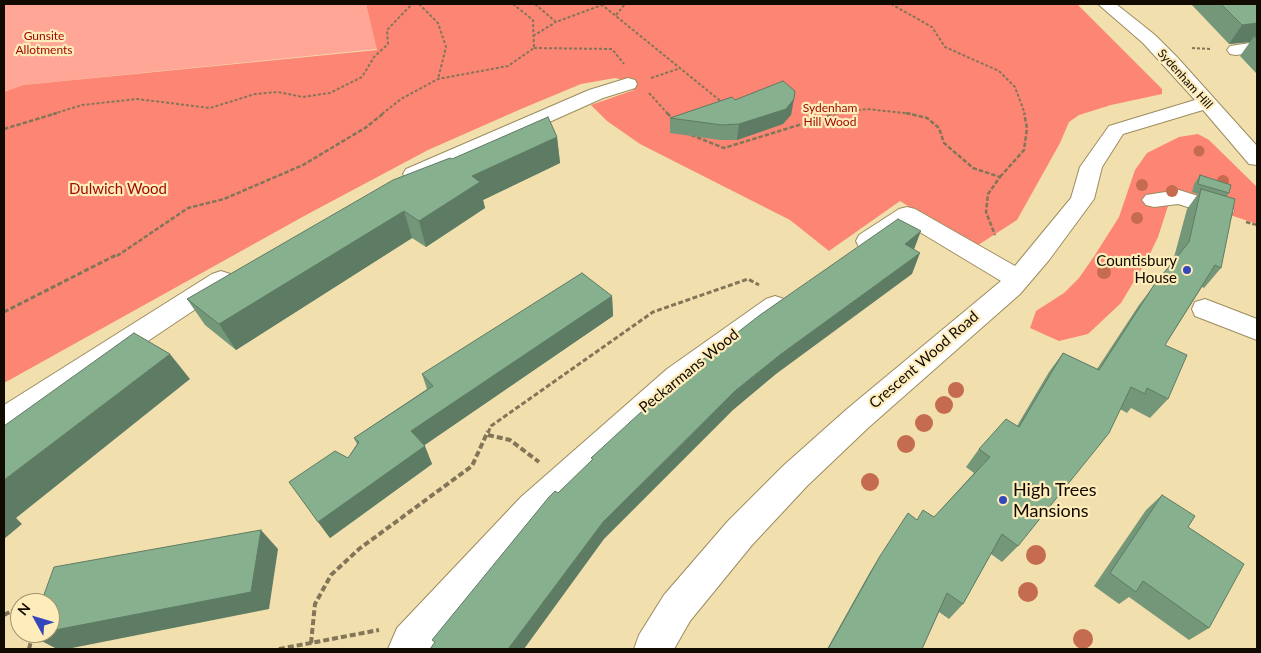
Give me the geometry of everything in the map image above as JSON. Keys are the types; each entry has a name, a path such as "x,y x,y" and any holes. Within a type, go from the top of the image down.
{"street":[{"name":"Sydenham Hill","path":"1106,4 1156,47 1256,157"},
{"path":"1236,50 1257,47"},
{"path":"396,183 596,94 636,80"},
{"name":"Crescent Wood Road","path":"653,649 677,608 740,533 795,476 858,418 1018,279 1050,243 1082,200 1091,167 1116,130 1206,103"},
{"path":"1154,200 1179,197 1222,212"},
{"path":"846,257 907,214 1018,279"},
{"path":"4,421 236,271"},
{"name":"Peckarmans Wood","path":"409,646 533,508 563,480 677,377 792,294"},
{"path":"1206,309 1257,330"}],"path":[{"path":"4,129 82,105 107,102 137,99 210,108 255,94 278,92 302,97 330,93 362,77 374,56 388,44 387,30 405,14 412,4"},
{"path":"419,4 438,23 446,47 438,79"},
{"path":"513,4 533,20 534,48"},
{"path":"535,4 556,22"},
{"path":"533,36 556,22 602,4 725,105"},
{"path":"616,15 625,4"},
{"path":"891,4 932,27 945,47 998,71 1015,87 1024,111 1027,128 1024,150 988,194 986,212 995,235 1000,237"},
{"path":"1156,47 1236,50"},
{"path":"4,312 113,258 188,208 224,199 304,165 365,128 401,99 438,79 508,66 534,48 612,49 636,80 675,121"},
{"path":"636,80 679,69"},
{"path":"687,134 724,148 836,113 867,109 909,113 926,118 939,128 944,143 973,168 1000,177"},
{"path":"311,643 315,604 331,575 359,549 472,466 491,426 653,312 748,279 792,294"},
{"path":"488,435 510,440 563,480"},
{"path":"279,649 382,630 409,646"}],"green space":[{"name":"Gunsite Allotments","path":"4,4 366,4 377,49 23,85 4,92"},
{"path":"366,4 1077,4 1162,89 1162,94 1111,105 1079,115 1069,122 1060,143 1017,220 975,247 900,201 829,251 790,220 640,144 607,121 591,105 634,90 624,80 615,78 581,84 428,150 306,215 4,383 4,92 23,85 377,50"},
{"path":"1198,134 1209,140 1257,187 1257,224 1185,200 1168,206 1158,237 1148,258 1121,303 1088,334 1059,341 1030,328 1036,311 1064,293 1079,278 1095,255 1119,217 1135,170 1147,153 1179,137"}],"building":[{"path":"1221,4 1257,4 1257,23 1242,25"},
{"path":"783,81 795,91 794,99 786,109 739,124 722,125 670,118 732,97 735,100"},
{"path":"548,117 557,137 472,176 480,182 419,221 404,211 219,324 187,299 393,180 450,158 452,159"},
{"path":"1200,175 1231,185 1229,193 1198,184"},
{"path":"1201,189 1235,199 1221,268 1215,265 1165,345 1187,355 1168,399 1147,388 1145,394 1131,387 1109,433 1018,546 1002,534 963,604 947,593 922,649 828,649 880,556 908,513 917,520 923,510 934,517 990,457 979,449 1006,419 1019,427 1063,353 1099,370 1154,285 1189,242"},
{"path":"898,219 921,231 905,244 920,253 781,354 736,390 603,522 508,649 430,649 435,642 432,640 555,491 558,493 593,459 591,458 690,367 697,364 760,315"},
{"path":"582,273 612,296 411,431 425,446 318,522 289,482 335,451 348,458 359,442 354,438 433,386 422,374"},
{"path":"134,333 170,354 4,480 4,426"},
{"path":"1162,495 1195,516 1188,527 1244,564 1209,628 1143,581 1136,592 1110,573"},
{"path":"261,530 251,592 60,629 60,593 45,593 54,567"}],"place":[{"name":"Countisbury House","path":"1187,270"},
{"name":"High Trees Mansions","path":"1003,500"}],"park label":[{"name":"Sydenham Hill Wood","path":"830,115"},
{"name":"Dulwich Wood","path":"118,189"}]}
